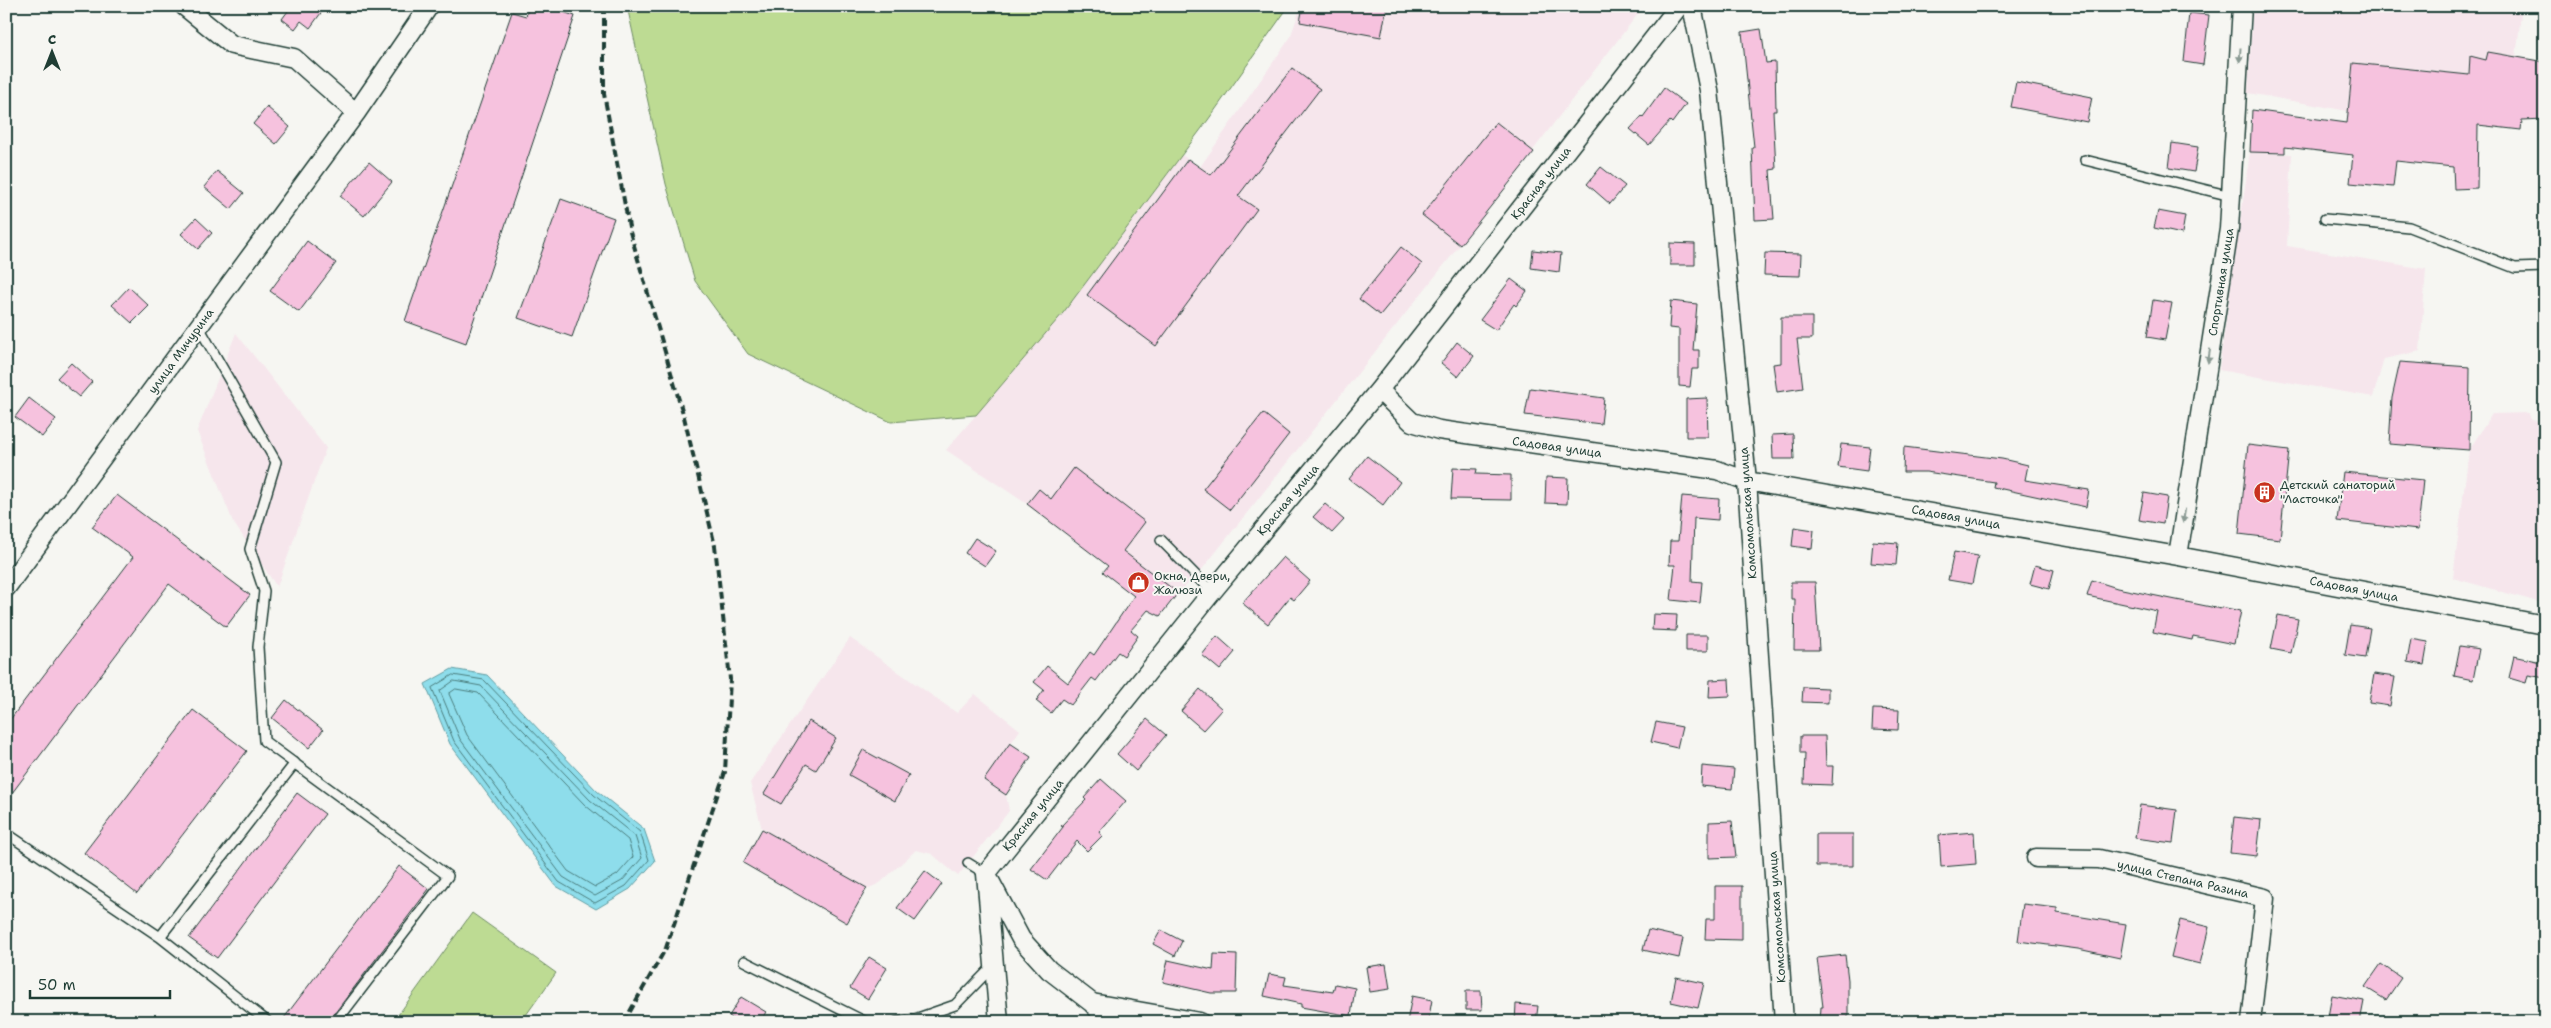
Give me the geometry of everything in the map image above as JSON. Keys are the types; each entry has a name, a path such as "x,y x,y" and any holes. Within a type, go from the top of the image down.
{"street":[{"path":"184,6 232,46 294,58 356,113"},
{"name":"улица Мичурина","path":"6,588 356,113 429,6"},
{"name":"Красная улица","path":"986,874 1212,592 1379,390 1678,6"},
{"name":"Комсомольская улица","path":"1692,6 1709,90 1747,481 1784,1022"},
{"name":"Спортивная улица","path":"2178,556 2229,229 2242,6"},
{"name":"Садовая улица","path":"1379,390 1412,422 1439,430 1717,470 1747,481 2178,556 2545,625"},
{"name":"улица Степана Разина","path":"2036,858 2099,859 2265,898 2251,1022"},
{"path":"986,874 999,1022"},
{"path":"986,874 1021,939 1049,970 1092,1003 1109,1022"},
{"path":"1092,1003 1200,1022"}],"lane":[{"path":"2084,160 2231,196"},
{"path":"2325,219 2409,227 2515,268 2545,266"},
{"path":"199,327 276,462 250,549 264,591 258,647 264,741 448,876 336,1022"},
{"path":"1161,540 1212,592"},
{"path":"160,937 295,763"},
{"path":"6,833 160,937 268,1022"},
{"path":"968,863 986,874"},
{"path":"744,961 866,1022"},
{"path":"897,1022 915,1019 955,1005 994,965"}],"shaded area":[{"path":"1301,6 1644,6 1460,245 1196,577 1178,593 1160,616 1103,572 1108,566 1027,504 946,450 1063,313 1182,155 1200,167 1290,38"},
{"path":"2253,6 2522,6 2516,57 2489,52 2486,60 2471,56 2469,75 2353,63 2348,111 2248,93"},
{"path":"2250,152 2292,154 2287,246 2426,269 2420,351 2384,359 2373,397 2219,370"},
{"path":"236,333 326,448 277,587 233,522 197,431"},
{"path":"2529,413 2530,420 2545,421 2545,604 2453,578 2469,450 2492,414"},
{"path":"850,638 957,713 975,694 1020,730 985,780 1006,795 1009,811 958,876 932,854 916,850 880,883 867,889 847,923 743,863 762,829 750,783"}],"green space":[{"path":"627,6 1289,6 1208,120 1063,313 976,415 891,422 748,354 695,281 666,184"},
{"path":"472,913 556,973 521,1022 393,1022"}],"water":[{"path":"452,669 487,675 597,791 644,829 655,861 630,889 596,909 556,886 450,744 425,684"}],"building":[{"path":"281,6 326,6 310,28 301,21 295,29 282,19 288,11"},
{"path":"529,6 564,6 563,12 575,16 466,343 405,321 512,12 526,16"},
{"path":"1303,6 1387,6 1381,37 1300,22"},
{"path":"2189,13 2209,15 2203,65 2184,62"},
{"path":"1761,29 1766,63 1775,62 1776,111 1773,111 1776,169 1770,170 1774,219 1755,220 1752,148 1754,147 1742,32"},
{"path":"2488,52 2545,62 2545,119 2522,120 2521,130 2478,125 2477,188 2454,189 2453,167 2396,161 2393,187 2350,183 2353,155 2285,147 2285,153 2250,152 2252,110 2347,123 2353,63 2469,75 2470,56 2486,60"},
{"path":"1292,68 1320,89 1238,196 1257,209 1156,346 1087,295 1188,159 1211,175"},
{"path":"2016,82 2092,97 2087,122 2011,107"},
{"path":"1664,88 1686,104 1672,123 1670,121 1649,145 1630,129 1643,117"},
{"path":"267,107 290,127 276,144 253,124"},
{"path":"1496,122 1534,152 1460,245 1422,215"},
{"path":"2172,143 2198,147 2194,172 2169,168"},
{"path":"369,162 392,182 364,216 340,196"},
{"path":"1601,167 1625,186 1610,204 1587,184"},
{"path":"217,171 244,193 231,209 204,187"},
{"path":"561,199 614,218 572,337 518,318"},
{"path":"2158,211 2185,216 2182,234 2154,228"},
{"path":"196,218 212,233 198,249 181,234"},
{"path":"307,241 336,263 299,312 270,291"},
{"path":"1670,243 1695,244 1695,265 1670,265"},
{"path":"1401,247 1422,264 1380,315 1359,299"},
{"path":"1533,250 1561,253 1559,272 1531,268"},
{"path":"1765,253 1801,254 1800,276 1764,275"},
{"path":"1511,279 1527,291 1516,306 1514,304 1496,330 1480,320"},
{"path":"129,287 149,306 132,323 112,305"},
{"path":"2153,300 2172,303 2165,340 2147,337"},
{"path":"1671,301 1697,304 1693,350 1699,350 1699,369 1692,369 1690,387 1679,386 1679,329 1669,328"},
{"path":"1781,317 1812,317 1812,339 1797,339 1803,388 1777,392 1773,364 1781,363"},
{"path":"1457,342 1474,356 1458,377 1441,363"},
{"path":"2400,362 2470,367 2469,450 2389,444 2392,398"},
{"path":"71,363 92,382 79,397 57,378"},
{"path":"1530,388 1604,398 1601,424 1525,415"},
{"path":"29,398 56,419 42,437 15,417"},
{"path":"1707,398 1708,437 1686,437 1686,399"},
{"path":"1263,413 1289,434 1230,510 1203,489"},
{"path":"1793,434 1794,459 1773,459 1772,435"},
{"path":"1841,444 1870,447 1867,471 1838,467"},
{"name":"Детский санаторий \"Ласточка\"","path":"2248,445 2289,450 2280,539 2239,534"},
{"path":"1904,447 2002,459 2028,465 2025,480 2089,490 2086,507 1993,487 1994,482 1926,472 1903,472"},
{"path":"1367,456 1400,482 1383,505 1349,479"},
{"path":"1074,468 1145,522 1123,551 1178,593 1160,616 1148,610 1131,630 1138,636 1124,656 1118,652 1096,681 1092,678 1071,705 1062,699 1051,713 1036,701 1044,690 1034,682 1047,666 1068,683 1090,652 1094,655 1134,596 1103,572 1108,566 1027,504 1039,489 1051,499"},
{"path":"1453,468 1477,469 1476,474 1511,475 1511,500 1451,499"},
{"path":"2343,472 2423,480 2418,530 2337,521"},
{"path":"1546,477 1568,478 1567,504 1545,503"},
{"path":"2144,493 2167,497 2163,524 2139,520"},
{"path":"117,495 250,595 226,627 169,584 6,801 6,725 133,557 92,527"},
{"path":"1682,496 1719,499 1718,520 1694,518 1692,581 1702,582 1700,603 1671,600 1675,565 1669,565 1670,541 1678,541"},
{"path":"1325,504 1344,520 1332,533 1313,517"},
{"path":"1794,527 1814,530 1812,549 1792,546"},
{"path":"975,538 996,551 985,566 965,553"},
{"path":"1873,541 1898,543 1896,565 1871,563"},
{"path":"1954,552 1978,556 1972,584 1948,580"},
{"path":"1283,557 1310,581 1294,600 1290,597 1268,624 1242,603"},
{"path":"2035,565 2054,570 2049,589 2030,584"},
{"path":"2092,580 2117,588 2221,609 2221,607 2241,611 2234,644 2193,636 2192,640 2153,632 2157,611 2087,596"},
{"path":"1791,582 1815,582 1819,650 1794,650 1795,599 1791,599"},
{"path":"1653,614 1677,615 1676,631 1652,630"},
{"path":"2278,615 2298,619 2291,653 2271,649"},
{"path":"2350,625 2370,628 2365,658 2345,655"},
{"path":"1686,635 1708,635 1708,651 1686,651"},
{"path":"1217,636 1235,652 1220,670 1202,655"},
{"path":"2411,639 2428,642 2424,665 2407,662"},
{"path":"2460,646 2479,649 2473,680 2454,676"},
{"path":"2514,656 2545,663 2545,678 2528,675 2526,683 2509,678"},
{"path":"2374,674 2395,677 2390,706 2369,703"},
{"path":"1729,679 1730,696 1709,697 1710,680"},
{"path":"1803,687 1828,688 1828,703 1802,702"},
{"path":"1200,689 1222,709 1203,730 1181,711"},
{"path":"286,700 323,730 309,748 272,718"},
{"path":"1873,709 1899,710 1898,730 1872,729"},
{"path":"193,710 247,751 137,894 84,853"},
{"path":"1147,719 1166,735 1136,771 1117,754"},
{"path":"809,721 836,738 816,770 806,764 781,804 764,794"},
{"path":"1656,722 1682,727 1677,748 1651,742"},
{"path":"1800,736 1825,736 1826,766 1833,766 1832,785 1804,784 1805,753 1800,753"},
{"path":"1010,743 1031,757 1006,795 984,780"},
{"path":"863,750 909,775 895,801 849,775"},
{"path":"1702,766 1734,769 1732,789 1701,786"},
{"path":"1101,779 1126,801 1099,832 1102,836 1087,851 1077,841 1047,880 1031,869 1063,827 1061,826 1086,800 1084,798"},
{"path":"297,793 325,814 217,958 189,938"},
{"path":"2140,805 2177,810 2173,843 2135,838"},
{"path":"2234,817 2261,820 2257,856 2230,853"},
{"path":"1732,821 1736,857 1709,858 1709,822"},
{"path":"762,829 867,888 847,923 743,863"},
{"path":"1974,832 1976,864 1941,867 1939,835"},
{"path":"1816,834 1853,834 1853,866 1816,866"},
{"path":"399,866 429,889 328,1022 281,1022"},
{"path":"925,871 942,884 915,921 897,908"},
{"path":"1715,886 1742,886 1742,940 1705,939 1706,919 1715,919"},
{"path":"2023,904 2057,908 2057,913 2126,924 2120,958 2078,949 2018,941"},
{"path":"2180,920 2209,927 2200,964 2171,957"},
{"path":"1161,930 1182,941 1175,956 1153,944"},
{"path":"1648,930 1683,938 1679,958 1643,950"},
{"path":"1214,954 1237,955 1236,993 1211,993 1163,982 1168,960 1213,970"},
{"path":"1845,955 1848,980 1848,1022 1820,1022 1821,1007 1823,1007 1817,958"},
{"path":"869,957 887,968 868,999 850,988"},
{"path":"1386,964 1390,989 1370,992 1366,967"},
{"path":"2381,964 2401,978 2386,1000 2365,987"},
{"path":"1269,974 1286,977 1284,985 1333,992 1335,984 1355,988 1351,1016 1301,1007 1301,1004 1264,996"},
{"path":"1676,977 1704,983 1698,1008 1671,1002"},
{"path":"1466,991 1481,991 1482,1010 1466,1010"},
{"path":"2332,995 2364,1001 2360,1022 2327,1022"},
{"path":"1412,996 1432,1000 1428,1022 1407,1022"},
{"path":"741,997 766,1012 760,1022 738,1022 729,1016"},
{"path":"1516,1004 1538,1006 1536,1022 1515,1022"}],"railway":[{"path":"604,6 604,94 630,232 684,417 715,546 730,679 725,772 666,948 624,1022"}],"place":[{"name":"Детский санаторий \"Ласточка\"","path":"2264,492"},
{"name":"Окна, Двери, Жалюзи","path":"1138,583"}]}
